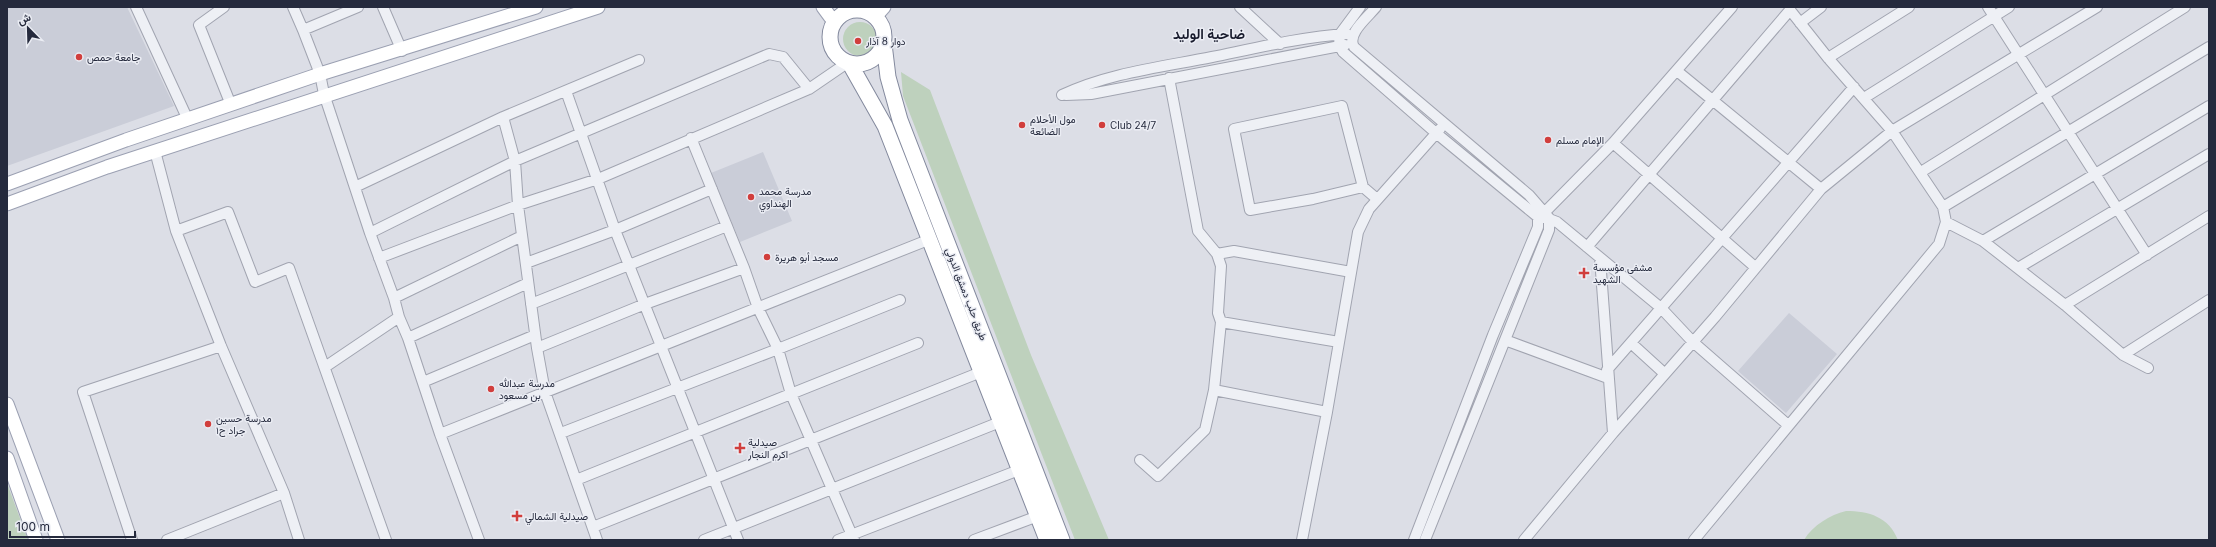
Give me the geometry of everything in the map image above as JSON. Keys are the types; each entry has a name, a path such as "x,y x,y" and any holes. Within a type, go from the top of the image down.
{"highway":[{"path":"831,7 834,22"},
{"path":"871,10 882,24 885,33 884,44 881,51 871,61 858,65 848,63 834,52 830,41 830,31 834,22 847,11 871,10"},
{"name":"طريق حلب دمشق الدولي","path":"884,44 888,77 900,120 1062,540"},
{"name":"طريق حلب دمشق الدولي","path":"848,63 885,126 928,240 1047,540"}],"main road":[{"path":"7,184 126,140 320,74 402,50 536,7"},
{"path":"7,204 155,151 324,94 598,7"},
{"path":"823,7 834,22"},
{"path":"7,404 58,540"},
{"path":"7,458 36,540"}],"street":[{"path":"136,7 188,120"},
{"path":"224,7 199,25 231,105"},
{"path":"293,7 320,74 324,94 370,233 394,298 399,317 424,382 440,434 479,540"},
{"path":"303,30 358,7"},
{"path":"383,7 402,50"},
{"path":"1240,7 1280,44"},
{"path":"1360,7 1340,34 1339,46 1343,52 1436,133 1587,247 1661,308 1693,342 1788,425"},
{"path":"1376,7 1353,38 1339,46 1091,94 1062,95 1085,84 1280,44 1340,34 1353,38 1445,124 1529,195 1544,215 1549,230 1425,540"},
{"path":"1414,540 1493,335 1544,215 1613,143 1677,72 1732,7"},
{"path":"1800,23 1821,7"},
{"path":"1828,58 1909,7"},
{"path":"1988,7 2146,255"},
{"path":"1864,98 2009,7"},
{"path":"1524,540 1821,189 1892,131 2020,55 2097,7"},
{"path":"1921,172 2185,7"},
{"path":"1587,247 1712,100 1787,8 1828,58 1892,131 1921,172 1943,207 1946,222 1939,244 1694,540"},
{"path":"1943,207 2209,46"},
{"path":"370,233 515,161 769,54 783,57 809,90"},
{"path":"355,187 503,117 639,60"},
{"path":"379,258 518,205 598,179 691,138 809,90 848,63"},
{"path":"1677,72 1788,164 1821,189"},
{"path":"1140,460 1158,476 1205,430 1214,390 1221,322 1218,313 1221,266 1218,254 1198,231 1169,78"},
{"path":"1608,374 1631,343 1661,308 1723,239 1854,87"},
{"path":"566,91 615,230 738,540"},
{"path":"1363,187 1314,199 1250,210 1234,129 1342,106 1363,187 1377,199"},
{"path":"1982,241 2209,106"},
{"path":"503,117 515,161 518,205 528,283 545,392 561,433 598,540"},
{"path":"1302,540 1327,412 1358,232 1369,209 1377,199 1445,124"},
{"path":"691,138 744,268 758,308 778,349 791,394 812,439 853,537"},
{"path":"1613,143 1755,268"},
{"path":"155,151 176,231 221,346 284,493 299,540"},
{"path":"2018,268 2209,154"},
{"path":"526,263 615,230 712,189"},
{"path":"176,231 228,212 255,282 289,268 386,540"},
{"path":"2065,305 2209,216"},
{"path":"1946,222 1982,241 2065,305 2123,354 2148,368"},
{"path":"531,304 630,266 727,226"},
{"path":"394,298 522,236"},
{"path":"440,434 928,240"},
{"path":"1218,254 1234,251 1352,272"},
{"path":"1600,258 1613,433"},
{"path":"537,348 644,304 744,268"},
{"path":"408,338 528,283"},
{"path":"561,433 900,300"},
{"path":"2123,354 2209,300"},
{"path":"324,367 399,317"},
{"path":"1221,322 1339,342"},
{"path":"424,382 535,335"},
{"path":"1504,340 1608,374"},
{"path":"576,480 918,343"},
{"path":"1631,343 1665,374"},
{"path":"132,540 83,392 221,346"},
{"path":"593,527 981,372"},
{"path":"1214,390 1327,412"},
{"path":"704,540 1000,422"},
{"path":"838,540 853,537 1019,470"},
{"path":"167,540 284,493"},
{"path":"974,540 1038,516"}],"shaded area":[{"name":"جامعة حمص","path":"7,7 127,7 174,106 7,166"},
{"name":"مدرسة محمد الهنداوي","path":"763,152 792,221 740,242 711,173"},
{"path":"1789,313 1837,354 1786,413 1738,371"}],"green space":[{"path":"857,22 863,22 867,23 874,29 877,39 876,46 870,53 863,56 857,56 853,55 846,49 843,42 843,36 844,32 850,25"},
{"path":"901,72 930,90 1031,355 1109,540 1075,540 903,96"},
{"path":"7,483 28,540 7,540"},
{"path":"1846,511 1863,512 1877,517 1889,526 1898,540 1804,540 1822,521"}],"place":[{"name":"دوار 8 آذار","path":"858,41"},
{"name":"جامعة حمص","path":"79,57"},
{"name":"مول الأحلام الضائعة","path":"1022,125"},
{"name":"Club 24/7","path":"1102,125"},
{"name":"الإمام مسلم","path":"1548,140"},
{"name":"مدرسة محمد الهنداوي","path":"751,197"},
{"name":"مسجد أبو هريرة","path":"767,257"},
{"name":"مشفى مؤسسة الشهيد","path":"1584,273"},
{"name":"مدرسة عبدالله بن مسعود","path":"491,389"},
{"name":"مدرسة حسين جراد ح١","path":"208,424"},
{"name":"صيدلية اكرم النجار","path":"740,448"},
{"name":"صيدلية الشمالي","path":"517,516"}],"district":[{"name":"ضاحية الوليد","path":"1209,34"}]}
